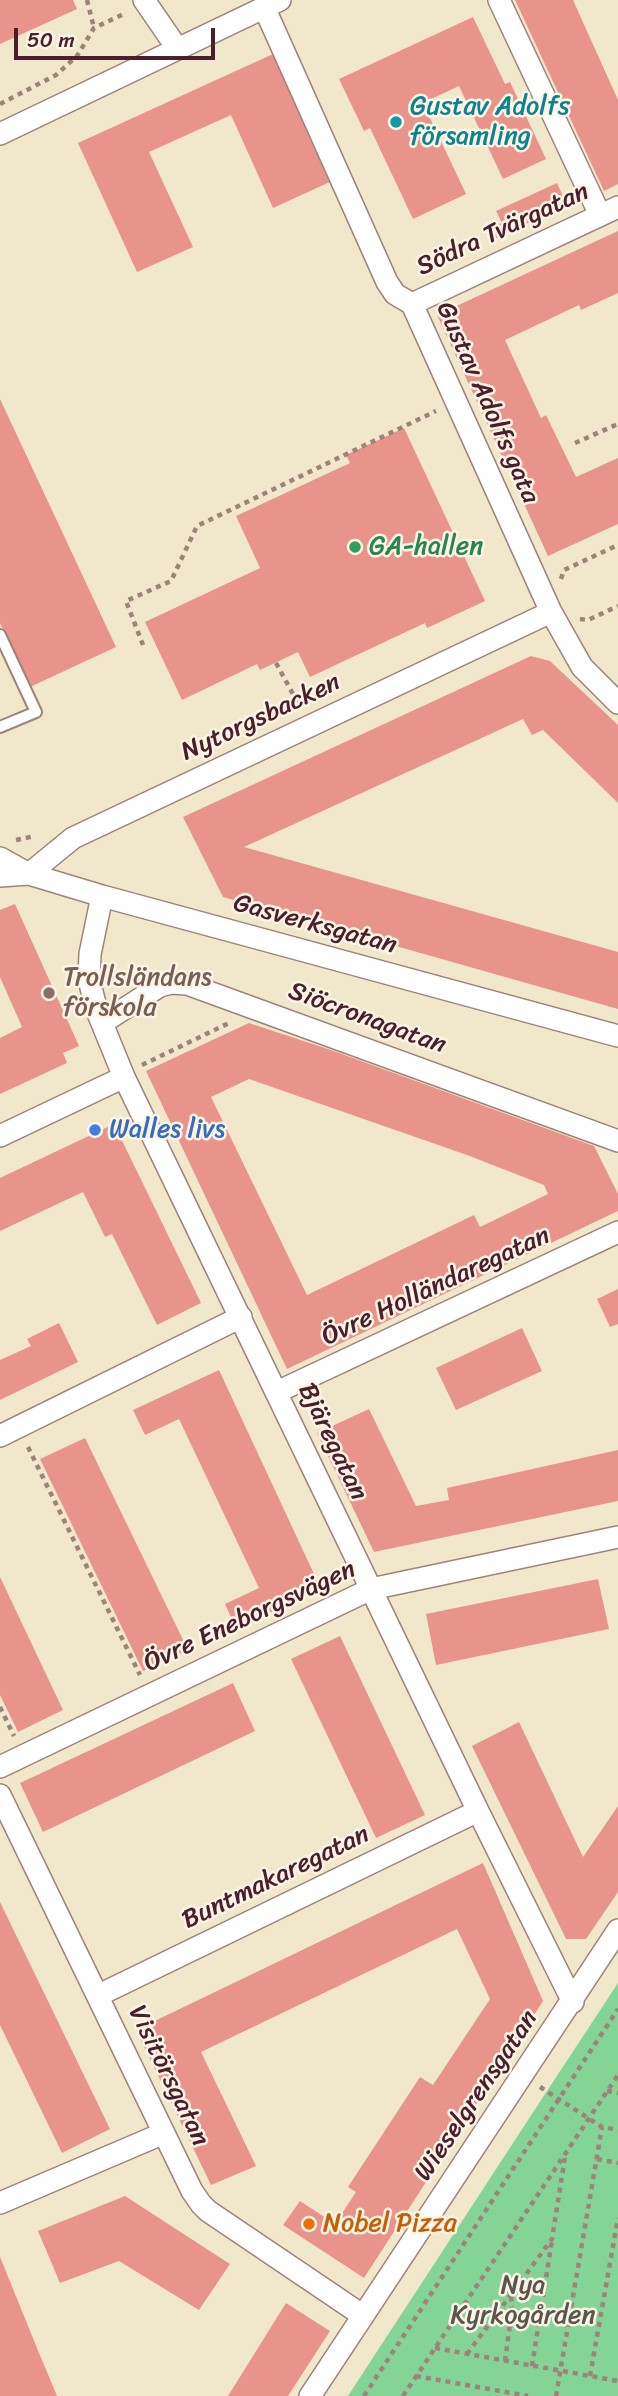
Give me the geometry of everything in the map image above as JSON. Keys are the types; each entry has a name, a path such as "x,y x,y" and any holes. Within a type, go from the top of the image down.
{"street":[{"path":"499,0 609,211"},
{"path":"145,1 177,48"},
{"path":"0,134 272,4"},
{"name":"Gustav Adolfs gata","path":"272,4 387,282 395,293 412,304 551,612 582,667 618,703"},
{"name":"Södra Tvärgatan","path":"412,304 609,211"},
{"name":"Nytorgsbacken","path":"29,874 73,838 551,612"},
{"name":"Gasverksgatan","path":"0,858 29,874 102,896 618,1036"},
{"path":"0,876 29,874"},
{"name":"Bjäregatan","path":"102,896 90,954 89,979 102,1023 123,1075 573,2002"},
{"name":"Siöcronagatan","path":"102,1023 155,988 171,983 187,984 618,1141"},
{"path":"0,1136 123,1075"},
{"name":"Övre Holländaregatan","path":"277,1392 618,1232"},
{"path":"9,1432 241,1317"},
{"name":"Övre Eneborgsvägen","path":"0,1767 371,1589 618,1536"},
{"name":"Visitörsgatan","path":"0,1796 192,2191 208,2211 362,2315"},
{"name":"Buntmakaregatan","path":"99,1995 478,1811"},
{"name":"Wieselgrensgatan","path":"310,2396 573,2002 618,1930"},
{"path":"0,2203 164,2133"}],"lane":[{"path":"0,635 36,712 0,727"}],"path":[{"path":"87,0 94,28"},
{"path":"0,104 57,75 77,56 94,28 145,1"},
{"path":"143,645 126,601 171,581 197,526 457,401"},
{"path":"575,443 618,424"},
{"path":"618,545 564,570 551,612 588,620 618,606"},
{"path":"276,663 309,726"},
{"path":"123,1075 258,1009"},
{"path":"9,1432 150,1695"},
{"path":"0,1707 23,1755"},
{"path":"364,2396 618,2009"},
{"path":"403,2396 618,2075"},
{"path":"547,2091 602,2127 618,2130"},
{"path":"607,2091 618,2093"},
{"path":"556,2396 602,2127"},
{"path":"532,2365 566,2153"},
{"path":"597,2159 618,2163"},
{"path":"590,2376 618,2218"},
{"path":"467,2354 552,2239"},
{"path":"505,2361 512,2310 510,2296"},
{"path":"435,2348 618,2381"},
{"path":"416,2376 528,2396"}],"green space":[{"name":"Nya Kyrkogården","path":"618,1983 618,2396 348,2396 547,2091"}],"building":[{"path":"0,0 73,0 77,9 0,44"},
{"path":"515,0 573,0 618,100 618,184 604,191"},
{"name":"Gustav Adolfs församling","path":"473,17 505,84 510,82 546,159 503,179 459,86 427,101 434,114 429,116 466,194 413,219 370,128 364,131 339,79"},
{"path":"273,54 332,181 273,208 231,115 149,152 193,247 137,272 78,143"},
{"path":"557,183 567,205 492,240 487,229 502,223 496,211"},
{"path":"618,231 618,293 581,310 579,305 505,340 541,418 546,415 576,477 618,458 618,524 548,556 437,315"},
{"path":"0,399 116,647 30,687 0,623"},
{"name":"GA-hallen","path":"404,428 485,601 427,628 425,623 310,677 298,652 260,670 257,664 182,700 145,622 260,568 236,516 350,463 346,455"},
{"path":"531,656 550,661 618,725 618,803 543,730 532,735 523,719 244,847 618,952 618,1009 223,897 183,817"},
{"path":"15,904 79,1046 63,1053 67,1063 0,1094 0,1038 22,1027 0,977 0,910"},
{"path":"249,1023 331,1050 594,1146 618,1194 618,1211 287,1369 146,1071","holes":["249,1079 467,1155 544,1185 548,1194 480,1227 474,1215 307,1295 211,1097"]},
{"path":"114,1124 201,1303 157,1325 112,1234 105,1237 83,1192 0,1231 0,1178"},
{"path":"618,1289 618,1324 610,1327 597,1299"},
{"path":"59,1323 78,1362 0,1400 0,1360 31,1346 27,1339"},
{"path":"522,1328 542,1371 456,1410 436,1368"},
{"path":"219,1370 321,1589 236,1628 225,1604 259,1588 179,1419 145,1435 133,1410"},
{"path":"369,1409 416,1506 449,1500 447,1488 618,1450 618,1501 374,1552 317,1433"},
{"path":"85,1438 188,1650 143,1671 40,1459"},
{"path":"0,1577 63,1710 18,1732 0,1695"},
{"path":"598,1579 609,1629 436,1665 426,1614"},
{"path":"340,1636 425,1815 376,1838 291,1659"},
{"path":"233,1683 255,1731 43,1832 20,1783"},
{"path":"519,1722 583,1857 618,1806 618,1892 586,1939 566,1939 472,1746"},
{"path":"483,1863 543,2001 364,2278 283,2225 300,2201 335,2224 356,2192 348,2187 420,2077 433,2085 490,1999 457,1929 201,2052 256,2166 211,2185 136,2030"},
{"path":"0,1902 110,2129 62,2153 0,2025"},
{"path":"125,2196 230,2264 199,2310 119,2261 60,2283 38,2231"},
{"path":"0,2257 37,2348 57,2396 0,2396"},
{"path":"286,2303 330,2331 288,2396 228,2396"}],"place":[{"name":"Gustav Adolfs församling","path":"396,122"},
{"name":"GA-hallen","path":"355,547"},
{"name":"Trollsländans förskola","path":"49,993"},
{"name":"Walles livs","path":"95,1130"},
{"name":"Nobel Pizza","path":"309,2224"}]}
